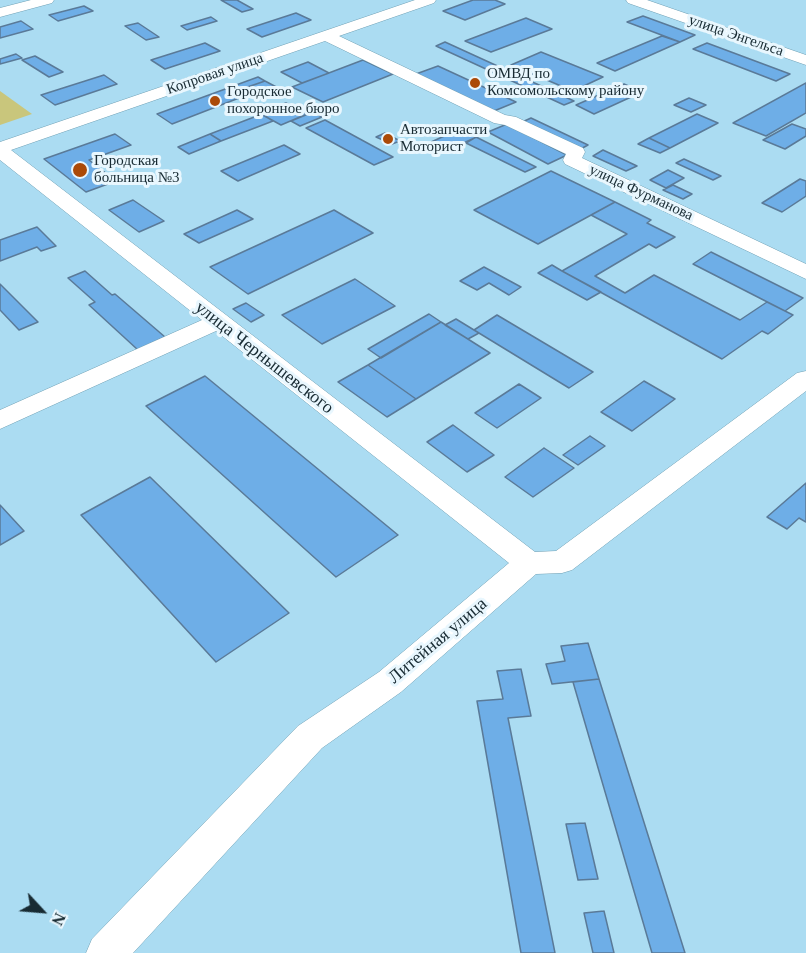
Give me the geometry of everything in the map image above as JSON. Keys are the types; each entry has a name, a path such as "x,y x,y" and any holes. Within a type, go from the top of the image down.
{"street":[{"path":"0,13 47,0"},
{"name":"Копровая улица","path":"0,150 429,0"},
{"name":"улица Энгельса","path":"633,0 806,60"},
{"name":"улица Фурманова","path":"327,36 489,114 510,121 576,152 572,160 806,272"},
{"name":"улица Чернышевского","path":"0,150 217,322 529,563"},
{"path":"0,420 217,322"},
{"path":"529,563 562,562 806,379"},
{"name":"Литейная улица","path":"106,953 310,737 390,682 529,563"}],"shaded area":[{"path":"0,91 32,114 0,125"}],"building":[{"path":"221,0 237,0 253,9 242,12"},
{"path":"473,0 495,0 505,4 465,20 443,11"},
{"path":"84,6 93,11 58,21 49,15"},
{"path":"296,13 311,20 262,37 247,29"},
{"path":"643,16 695,35 680,42 627,22"},
{"path":"211,17 217,21 187,30 181,26"},
{"path":"526,18 552,29 491,52 465,41"},
{"path":"21,21 33,29 0,38 0,27"},
{"path":"138,23 159,37 146,40 125,26"},
{"path":"662,36 680,42 615,71 597,63"},
{"path":"445,42 574,101 564,105 436,46"},
{"path":"205,43 220,51 165,69 151,60"},
{"path":"707,43 790,74 776,81 693,49"},
{"path":"541,52 603,77 573,91 511,65"},
{"path":"16,54 22,58 0,64 0,59"},
{"path":"35,56 63,72 49,77 22,60"},
{"path":"363,60 393,74 323,102 292,87"},
{"path":"308,62 329,73 302,83 281,72"},
{"path":"438,66 516,102 494,111 416,74"},
{"path":"104,75 117,84 55,105 41,95"},
{"path":"258,77 265,81 230,93 239,98 172,124 157,114"},
{"path":"265,81 282,90 281,92 259,99 242,89"},
{"path":"806,83 806,113 766,136 733,123"},
{"path":"624,84 642,92 594,114 576,105"},
{"path":"689,98 706,105 691,112 674,105"},
{"path":"286,103 307,114 281,125 259,113"},
{"path":"313,112 322,117 300,126 291,121"},
{"path":"262,114 273,121 221,141 210,134"},
{"path":"697,114 718,123 670,148 649,138"},
{"path":"531,118 588,145 577,151 520,123"},
{"path":"325,120 393,157 374,165 306,128"},
{"path":"507,124 567,155 548,164 488,132"},
{"path":"792,124 806,129 806,136 785,149 763,140"},
{"path":"464,127 481,135 446,151 429,143"},
{"name":"Автозапчасти Моторист","path":"385,133 400,141 392,144 376,137"},
{"name":"Городская больница №3","path":"115,134 131,145 89,160 116,181 86,192 44,159"},
{"path":"210,134 221,141 189,154 178,147"},
{"path":"476,137 536,167 525,172 466,143"},
{"path":"649,138 670,148 660,153 638,144"},
{"path":"284,145 300,154 238,181 221,171"},
{"path":"603,150 637,166 626,171 593,156"},
{"path":"684,159 721,176 713,180 676,163"},
{"path":"668,170 684,178 666,188 650,180"},
{"path":"551,171 615,202 538,244 474,210"},
{"path":"800,179 806,181 806,196 782,212 762,203"},
{"path":"673,185 692,194 683,199 663,190"},
{"path":"133,200 164,221 139,232 109,210"},
{"path":"615,202 651,220 647,223 675,237 656,248 649,244 595,276 625,293 654,275 740,320 767,302 793,315 768,334 762,331 722,359 562,271 627,234 591,215"},
{"path":"237,210 253,219 199,243 184,234"},
{"path":"334,210 373,233 248,294 210,267"},
{"path":"37,227 56,246 41,251 37,247 0,261 0,240"},
{"path":"711,252 803,298 785,311 693,264"},
{"path":"552,265 601,292 587,300 538,273"},
{"path":"484,267 521,287 509,295 489,283 477,290 460,281"},
{"path":"85,271 165,337 138,350 89,305 95,302 68,278"},
{"path":"355,279 395,306 322,344 282,315"},
{"path":"0,284 38,322 19,330 0,310"},
{"path":"246,303 264,315 251,322 233,309"},
{"path":"429,314 441,322 381,358 368,349"},
{"path":"497,315 593,372 569,388 474,330"},
{"path":"456,319 479,333 468,339 445,325"},
{"path":"441,322 490,353 416,399 368,365"},
{"path":"368,365 416,399 387,417 338,382"},
{"path":"205,376 398,535 336,577 146,406"},
{"path":"644,381 675,399 632,431 601,412"},
{"path":"519,384 541,398 497,428 475,413"},
{"path":"453,425 494,455 467,472 427,442"},
{"path":"590,436 605,446 578,465 563,455"},
{"path":"544,448 574,468 533,497 505,477"},
{"path":"150,477 289,613 216,662 81,515"},
{"path":"806,483 806,522 799,518 787,529 767,517"},
{"path":"0,505 24,531 0,545"},
{"path":"588,643 599,679 552,684 546,664 565,661 561,646"},
{"path":"521,669 531,716 508,718 555,953 521,953 477,701 503,699 497,671"},
{"path":"599,679 685,953 652,953 573,682"},
{"path":"585,823 598,879 578,880 566,824"},
{"path":"604,911 614,953 593,953 584,913"}],"place":[{"name":"ОМВД по Комсомольскому району","path":"475,83"},
{"name":"Городское похоронное бюро","path":"215,101"},
{"name":"Автозапчасти Моторист","path":"388,139"},
{"name":"Городская больница №3","path":"80,170"}]}
